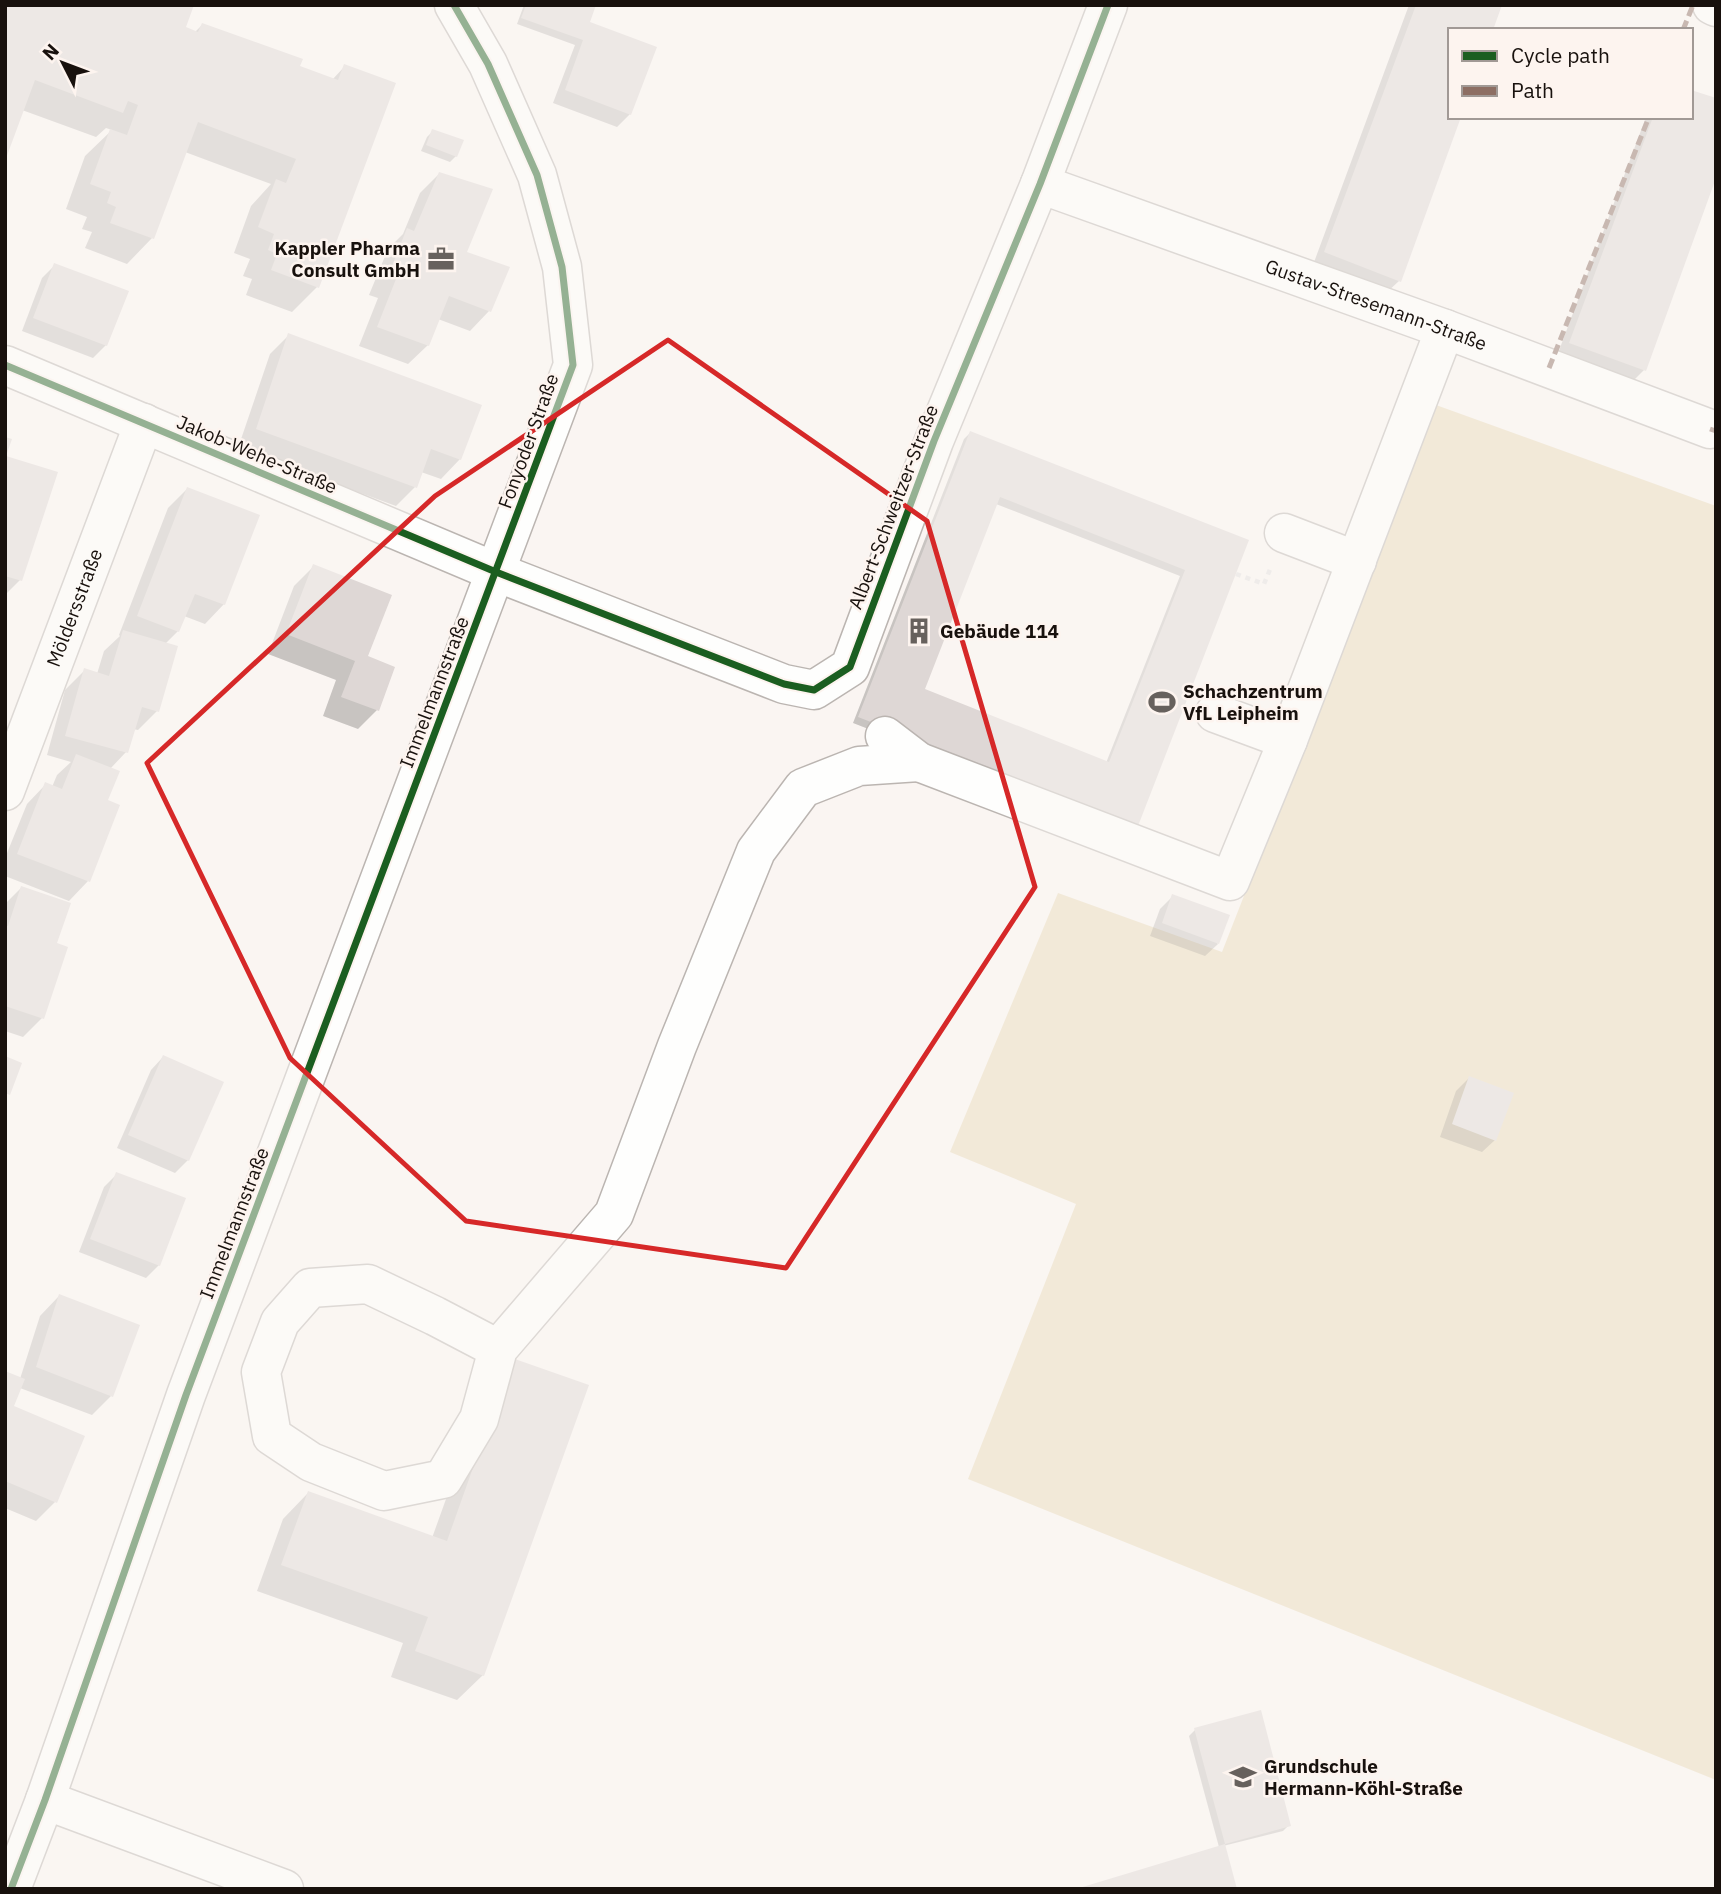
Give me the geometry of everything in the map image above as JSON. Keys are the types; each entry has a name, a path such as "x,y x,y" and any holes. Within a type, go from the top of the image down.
{"street":[{"name":"Fonyoder Straße","path":"454,5 488,64 537,175 562,267 573,365 496,572"},
{"name":"Albert-Schweitzer-Straße","path":"496,572 784,684 814,690 850,667 934,441 1040,184 1108,5"},
{"name":"Gustav-Stresemann-Straße","path":"1040,184 1445,329 1710,429"},
{"path":"885,736 919,762 1230,881 1288,740 1445,329"},
{"name":"Jakob-Wehe-Straße","path":"5,365 496,572"},
{"name":"Möldersstraße","path":"5,791 144,423"},
{"path":"1284,533 1357,561"},
{"name":"Immelmannstraße","path":"11,1889 18,1831 45,1800 186,1395 496,572"},
{"path":"1215,713 1288,740"},
{"path":"498,1349 368,1284 310,1288 280,1322 261,1372 272,1436 311,1462 384,1491 443,1479 479,1419 498,1349 614,1214 677,1046 756,851 803,788 859,766 919,762"},
{"path":"45,1800 284,1889"}],"highlighted area":[{"path":"668,340 927,521 1035,887 786,1268 466,1221 290,1058 147,763 435,496"}],"shaded area":[{"path":"1436,405 1716,506 1716,1780 968,1479 1076,1204 950,1152 1058,893 1222,952"}],"building":[{"path":"5,5 194,5 186,27 198,32 202,23 303,59 300,66 338,80 344,64 396,83 319,288 271,270 277,254 268,250 274,234 258,227 276,179 286,183 296,159 198,122 154,239 110,223 116,207 107,203 111,192 90,184 110,129 127,135 138,105 128,101 123,113 35,80 5,161"},
{"path":"526,5 596,5 590,22 657,47 631,115 565,90 583,40 521,18"},
{"path":"1416,5 1502,5 1494,28 1448,28 1448,119 1460,119 1401,282 1324,252"},
{"path":"1693,91 1716,98 1716,178 1646,371 1569,343 1652,119 1693,119"},
{"path":"432,129 464,140 457,157 426,145"},
{"name":"Kappler Pharma Consult GmbH","path":"439,172 493,189 467,252 510,267 491,312 449,296 429,346 377,327 396,279 388,276 407,228 414,231"},
{"path":"54,263 129,291 107,346 33,318"},
{"path":"288,333 482,405 461,460 431,449 417,488 256,429"},
{"name":"Gebäude 114","path":"970,431 1249,540 1138,826 858,717","holes":["1000,497 1185,570 1109,762 925,689"]},
{"path":"5,437 12,439 6,456 58,472 22,581 5,576"},
{"path":"187,487 260,515 225,605 195,594 179,632 137,616"},
{"path":"313,564 392,595 368,656 395,667 379,711 341,697 355,661 286,634"},
{"path":"123,630 178,646 159,712 142,707 128,753 65,736 84,668 109,676"},
{"path":"76,754 120,771 108,800 120,805 90,882 17,854 45,782 62,789"},
{"path":"21,886 71,903 57,943 68,947 44,1019 5,1006 5,925 8,926"},
{"path":"1172,894 1230,915 1219,944 1162,923"},
{"path":"163,1055 224,1082 189,1161 128,1135"},
{"path":"5,1056 22,1063 10,1095 5,1093"},
{"path":"1469,1076 1514,1093 1496,1141 1452,1124"},
{"path":"116,1172 186,1198 160,1266 90,1239"},
{"path":"59,1294 140,1325 113,1397 36,1367"},
{"path":"512,1358 589,1385 484,1676 415,1651 428,1617 281,1565 308,1491 447,1541"},
{"path":"5,1371 25,1379 14,1406 85,1436 57,1503 5,1481"},
{"name":"Grundschule Hermann-Köhl-Straße","path":"1261,1710 1291,1826 1225,1844 1194,1728"},
{"path":"1225,1844 1237,1889 1076,1889"}],"marked path":[{"path":"1684,28 1693,5"},
{"path":"1549,368 1648,119"},
{"path":"1710,429 1716,431"}],"cycle path":[{"path":"11,1889 45,1800 186,1395 573,365 562,267 537,175 488,64 454,5"},
{"path":"5,365 496,572 784,684 814,690 850,667 934,441 1040,184 1108,5"}],"place":[{"name":"Kappler Pharma Consult GmbH","path":"441,259"},
{"name":"Gebäude 114","path":"919,631"},
{"name":"Schachzentrum VfL Leipheim","path":"1162,702"},
{"name":"Grundschule Hermann-Köhl-Straße","path":"1243,1777"}]}
